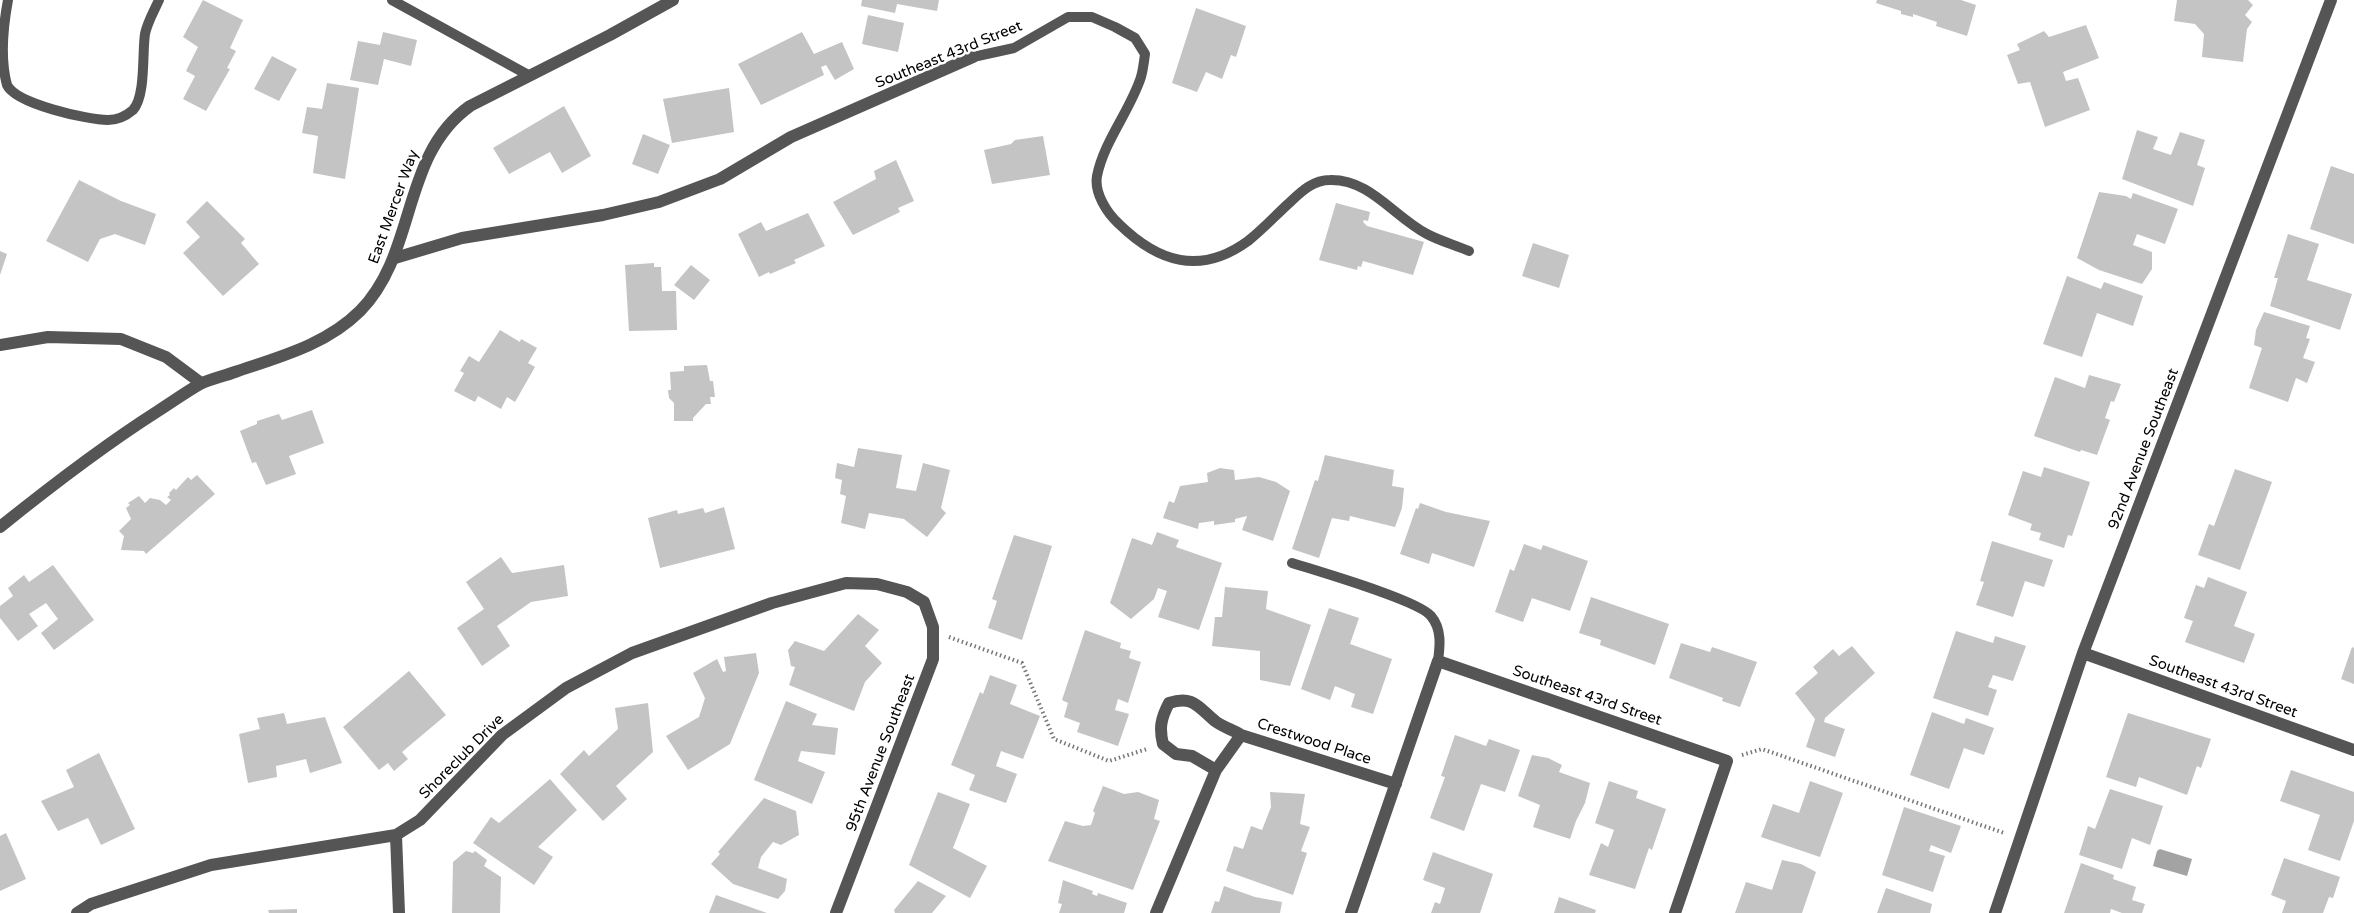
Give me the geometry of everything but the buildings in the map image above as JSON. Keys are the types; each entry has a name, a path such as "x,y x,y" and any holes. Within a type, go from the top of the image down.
{"street":[{"name":"East Mercer Way","path":"0,527 116,438 201,383 304,349 334,332 360,311 379,288 394,258 412,194 435,142 453,117 673,0"},
{"name":"92nd Avenue Southeast","path":"1995,913 2083,653 2331,0"},
{"name":"Southeast 43rd Street","path":"394,258 462,238 603,215 659,202 720,179 791,137 973,57"},
{"path":"0,345 48,337 121,339 166,357 201,383"},
{"name":"Shoreclub Drive","path":"77,913 91,904 212,865 396,835 420,820 502,735 566,688 632,653 772,603 846,583 877,584 907,592 924,602"},
{"name":"95th Avenue Southeast","path":"836,913 933,659 933,627 924,602"},
{"name":"Southeast 43rd Street","path":"2083,653 2354,750"},
{"name":"Southeast 43rd Street","path":"1438,661 1727,760"},
{"path":"1351,913 1438,661"},
{"path":"1215,770 1192,756 1176,754 1163,744 1160,730 1161,717 1169,703 1181,699 1196,704 1217,722 1241,735"},
{"name":"Crestwood Place","path":"1156,913 1215,770 1241,735 1396,784"},
{"path":"1675,913 1727,760"},
{"path":"396,835 399,913"}],"lane":[{"path":"8,0 1,36 2,69 8,88 20,99 83,118 108,120 121,118 134,108 141,91 146,32 159,0"},
{"path":"392,0 530,76"},
{"name":"Southeast 43rd Street","path":"973,57 1014,48 1068,17 1092,17 1135,38 1145,54 1141,76 1104,154 1097,178 1099,195 1112,218 1127,232 1147,248 1170,259 1201,262 1227,253 1248,241 1308,186 1327,180 1347,180 1364,187 1386,206 1426,234 1469,250"},
{"path":"1292,563 1411,603 1430,614 1437,626 1441,643 1438,661"}],"path":[{"path":"933,635 950,637 1023,663 1054,739 1109,761 1163,744"},
{"path":"1727,760 1762,749 2020,838"}],"shaded area":[{"path":"2160,849 2192,859 2187,876 2153,866 2157,851"}]}
